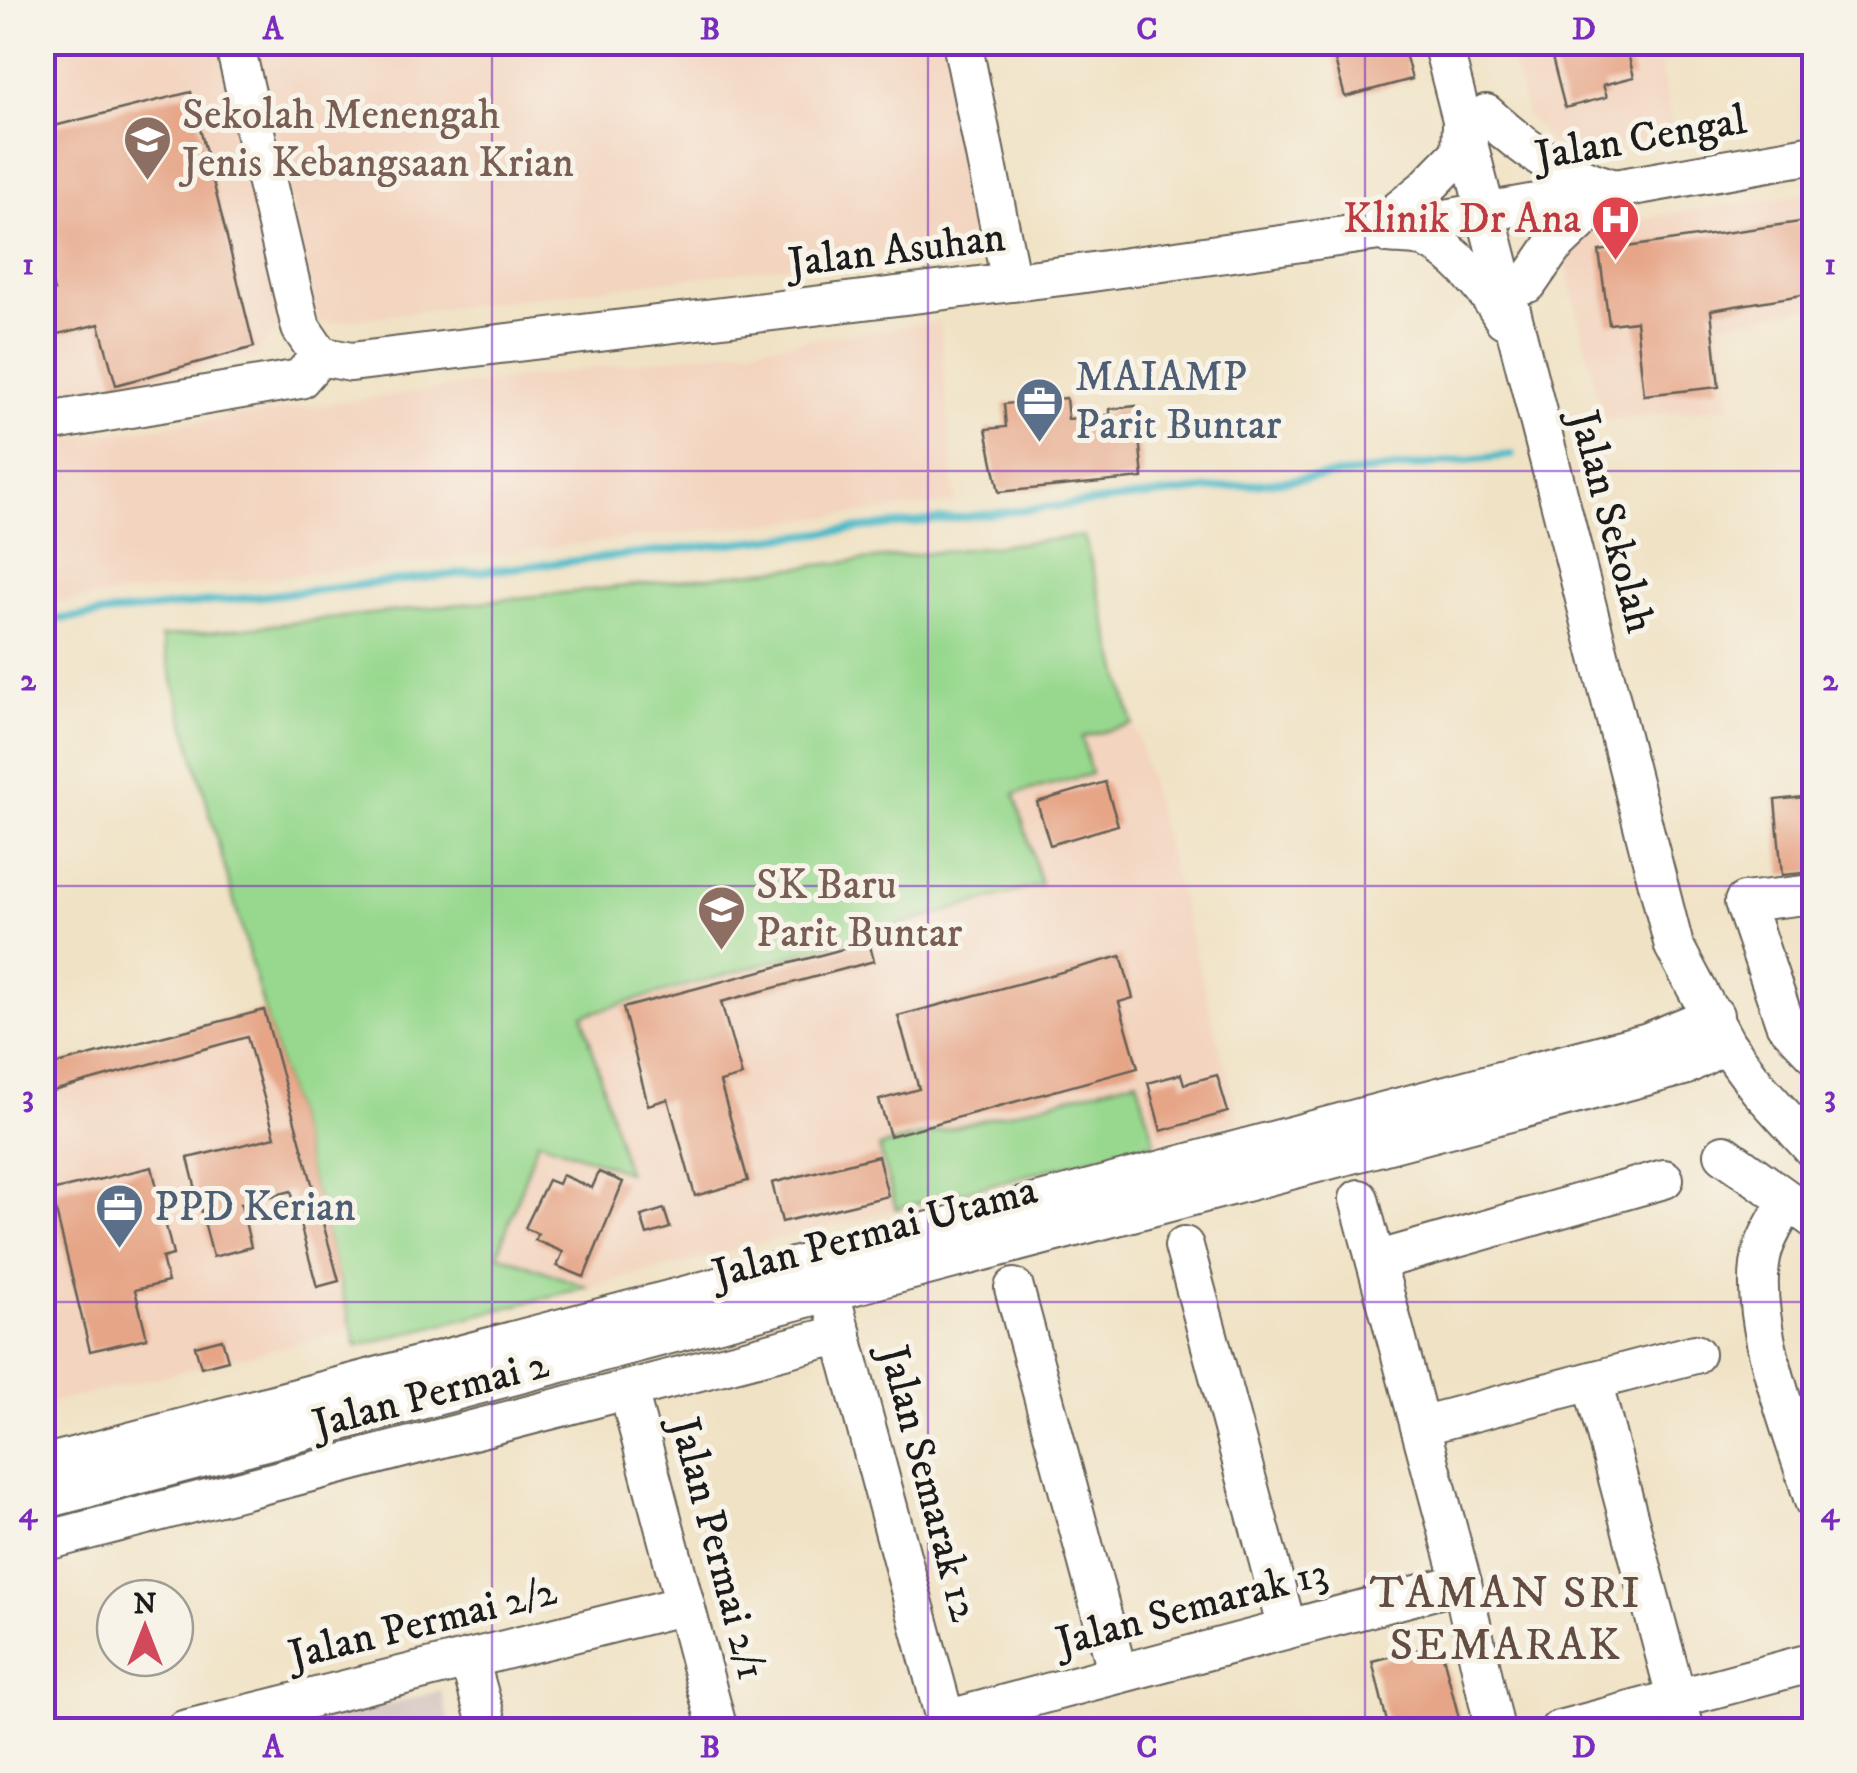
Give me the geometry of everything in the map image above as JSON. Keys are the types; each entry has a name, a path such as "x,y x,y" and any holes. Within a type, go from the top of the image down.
{"street":[{"path":"42,422 300,379 320,356 302,328 234,42"},
{"path":"962,42 1011,282"},
{"name":"Jalan Sekolah","path":"1442,42 1474,119 1496,210 1519,346 1674,946 1758,1089 1814,1150"},
{"name":"Jalan Sekolah","path":"1468,42 1474,119"},
{"path":"1372,232 1426,189 1461,152 1474,119 1574,178 1615,189"},
{"name":"Jalan Cengal","path":"1496,210 1814,154"},
{"path":"1528,283 1552,248 1615,189"},
{"name":"Jalan Asuhan","path":"320,356 351,362 1011,282 1372,232 1496,210"},
{"name":"Jalan Sekolah","path":"1496,210 1528,283 1720,1030"},
{"path":"1372,232 1424,238 1455,261 1491,296 1519,346"},
{"path":"1814,894 1744,902 1785,1023 1814,1053"},
{"path":"1648,1042 1682,990 1674,946"},
{"name":"Jalan Permai Utama","path":"42,1500 184,1446 826,1276 1648,1042 1720,1030"},
{"name":"Jalan Permai Utama","path":"826,1276 1684,1066 1720,1030"},
{"path":"1724,1154 1801,1210 1762,1253 1760,1290 1768,1342 1814,1501"},
{"path":"1376,1262 1664,1179"},
{"path":"1359,1199 1462,1583 1496,1730"},
{"path":"1184,1246 1287,1630"},
{"name":"Jalan Semarak 12","path":"826,1276 946,1725"},
{"path":"1014,1288 1118,1674"},
{"name":"Jalan Permai 2","path":"42,1542 842,1334"},
{"path":"1420,1426 1695,1354"},
{"path":"1592,1381 1680,1715"},
{"name":"Jalan Permai 2/1","path":"628,1390 718,1730"},
{"path":"184,1446 199,1502"},
{"name":"Jalan Permai Utama","path":"42,1465 184,1446"},
{"name":"Jalan Semarak 13","path":"946,1725 1118,1674 1462,1583"},
{"name":"Jalan Permai 2/2","path":"184,1730 685,1605"},
{"path":"469,1659 488,1730"},
{"path":"1559,1730 1680,1715 1814,1662"}],"shaded area":[{"name":"Sekolah Menengah Jenis Kebangsaan Krian","path":"42,43 220,43 281,322 255,357 43,403"},
{"path":"255,43 950,43 987,207 961,244 319,324"},
{"path":"1507,43 1741,43 1660,64 1674,135 1579,152 1548,140 1528,117"},
{"path":"1814,192 1814,307 1720,322 1732,407 1603,420 1566,263 1593,226"},
{"path":"940,322 955,503 43,603 43,442"},
{"name":"SK Baru Parit Buntar","path":"1084,536 1240,1122 357,1346 352,1330 43,1405 43,1068 264,1010 161,637"},
{"path":"441,1691 451,1730 316,1730 314,1724"}],"green space":[{"name":"SK Baru Parit Buntar","path":"1084,536 1133,724 1082,737 1091,774 1015,794 1041,885 583,1015 627,1172 538,1140 498,1254 587,1287 357,1346 161,637"},
{"path":"1137,1079 1155,1142 896,1209 879,1147"}],"building":[{"path":"1330,42 1402,42 1412,79 1345,97"},
{"path":"1548,42 1625,42 1634,77 1603,85 1607,97 1565,108"},
{"name":"Sekolah Menengah Jenis Kebangsaan Krian","path":"191,92 254,347 116,385 99,324 42,338 42,294 54,291 42,247 42,129"},
{"path":"1814,220 1814,293 1711,310 1719,387 1644,395 1636,321 1609,324 1599,251"},
{"name":"MAIAMP Parit Buntar","path":"1066,398 1068,419 1110,415 1110,409 1136,406 1143,478 999,492 986,429 1006,427 1004,404"},
{"path":"1105,782 1118,825 1050,845 1037,802"},
{"path":"1814,796 1814,872 1782,875 1775,800"},
{"path":"869,942 874,961 721,1002 742,1076 720,1082 748,1181 695,1196 668,1099 648,1105 623,1008"},
{"path":"1121,956 1133,998 1119,1002 1138,1068 890,1136 879,1100 919,1089 898,1016"},
{"path":"264,1010 339,1281 317,1287 291,1191 241,1204 251,1247 213,1257 188,1158 275,1137 247,1037 42,1094 42,1068"},
{"path":"1181,1074 1184,1084 1217,1075 1228,1112 1161,1131 1148,1083"},
{"path":"878,1156 888,1196 782,1222 772,1183"},
{"name":"PPD Kerian","path":"152,1167 173,1255 162,1258 168,1282 135,1290 147,1338 90,1351 51,1191"},
{"path":"599,1172 623,1182 584,1277 557,1266 563,1252 535,1240 538,1234 525,1228 548,1180 558,1184 562,1175 592,1188"},
{"path":"664,1209 670,1228 647,1235 641,1216"},
{"path":"222,1339 228,1360 201,1367 195,1346"},
{"path":"1440,1644 1462,1730 1389,1730 1372,1661"}],"waterway":[{"path":"42,621 1512,455"}],"place":[{"name":"Sekolah Menengah Jenis Kebangsaan Krian","path":"147,182"},
{"name":"Klinik Dr Ana","path":"1616,262"},
{"name":"MAIAMP Parit Buntar","path":"1040,444"},
{"name":"SK Baru Parit Buntar","path":"721,952"},
{"name":"PPD Kerian","path":"119,1250"}],"district":[{"name":"TAMAN SRI SEMARAK","path":"1506,1620"}]}
